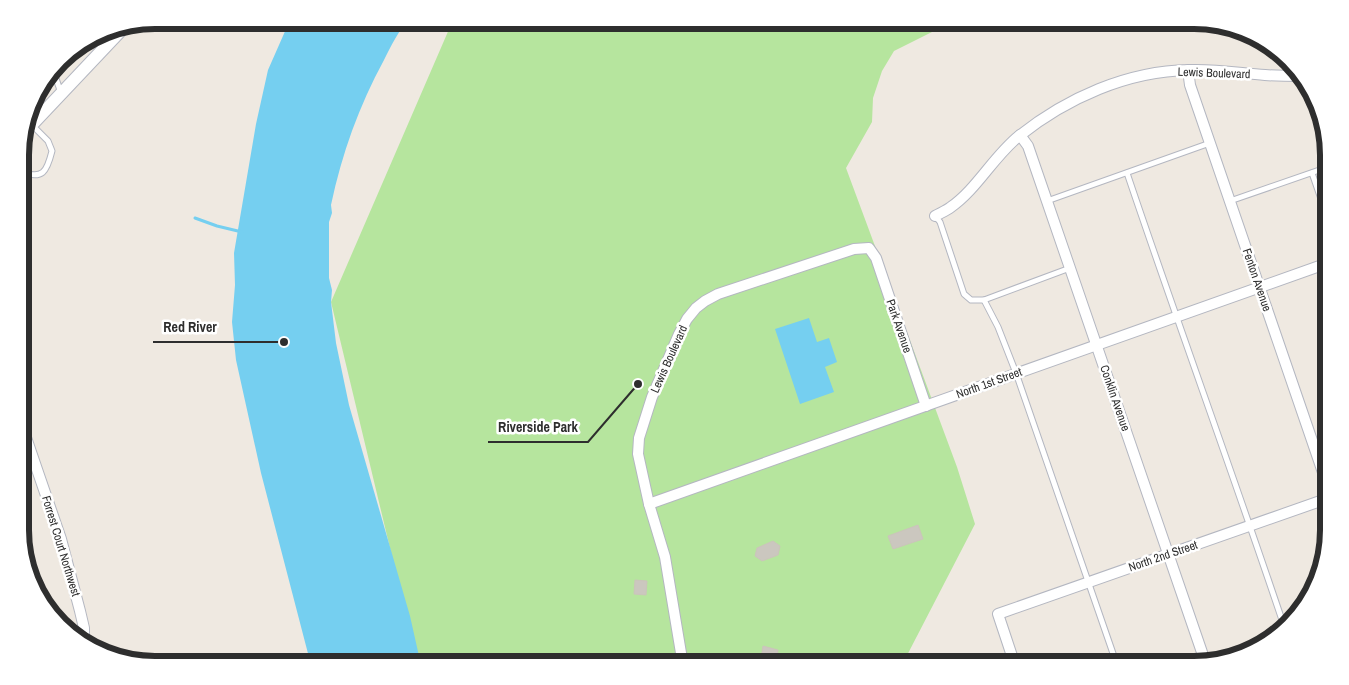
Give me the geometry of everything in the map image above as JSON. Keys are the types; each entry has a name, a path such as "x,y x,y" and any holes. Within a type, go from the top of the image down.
{"street":[{"path":"32,125 119,34"},
{"name":"Lewis Boulevard","path":"935,216 952,207 1020,135 1052,111 1083,95 1133,78 1188,70 1231,71 1266,76 1292,76"},
{"name":"Fenton Avenue","path":"1188,70 1190,85 1320,464"},
{"name":"Conklin Avenue","path":"1020,135 1028,146 1203,656"},
{"name":"Lewis Boulevard","path":"682,656 665,557 649,504 638,454 639,438 652,397 672,347 696,308 718,294 854,249 869,248"},
{"name":"Park Avenue","path":"869,248 876,258 926,406"},
{"name":"North 1st Street","path":"649,504 1320,266"},
{"name":"Forrest Court Northwest","path":"29,446 61,539 80,611 84,634"},
{"name":"North 2nd Street","path":"1012,656 998,614 1320,501"}],"lane":[{"path":"55,78 61,95"},
{"path":"29,174 35,176 43,174 52,151 48,141 31,132"},
{"path":"1047,201 1210,143"},
{"path":"1230,201 1320,170"},
{"path":"1127,173 1175,317 1282,620"},
{"path":"1312,173 1320,196"},
{"path":"935,216 940,222 964,294 971,300 984,300 1070,268"},
{"path":"984,300 998,328 1016,374 1115,656"}],"green space":[{"path":"449,29 938,29 894,51 882,71 873,98 872,122 846,168 957,467 975,524 907,656 416,656 331,302"}],"water":[{"path":"286,29 401,29 375,77 359,112 340,167 329,222 329,278 332,290 331,302 336,343 349,405 410,616 419,656 309,656 261,473 236,360 232,322 235,285 234,253 256,124 268,70"},
{"path":"809,318 817,342 829,338 837,362 825,367 834,392 800,404 775,329"}],"building":[{"path":"918,525 923,539 893,549 888,536"},
{"path":"773,541 780,546 778,555 762,561 755,556 757,548"},
{"path":"635,580 647,581 646,595 634,594"},
{"path":"763,646 778,650 777,656 761,656"}],"waterway":[{"path":"195,218 242,232"}],"place":[{"name":"Red River","path":"284,342"},
{"name":"Riverside Park","path":"638,384"}]}
